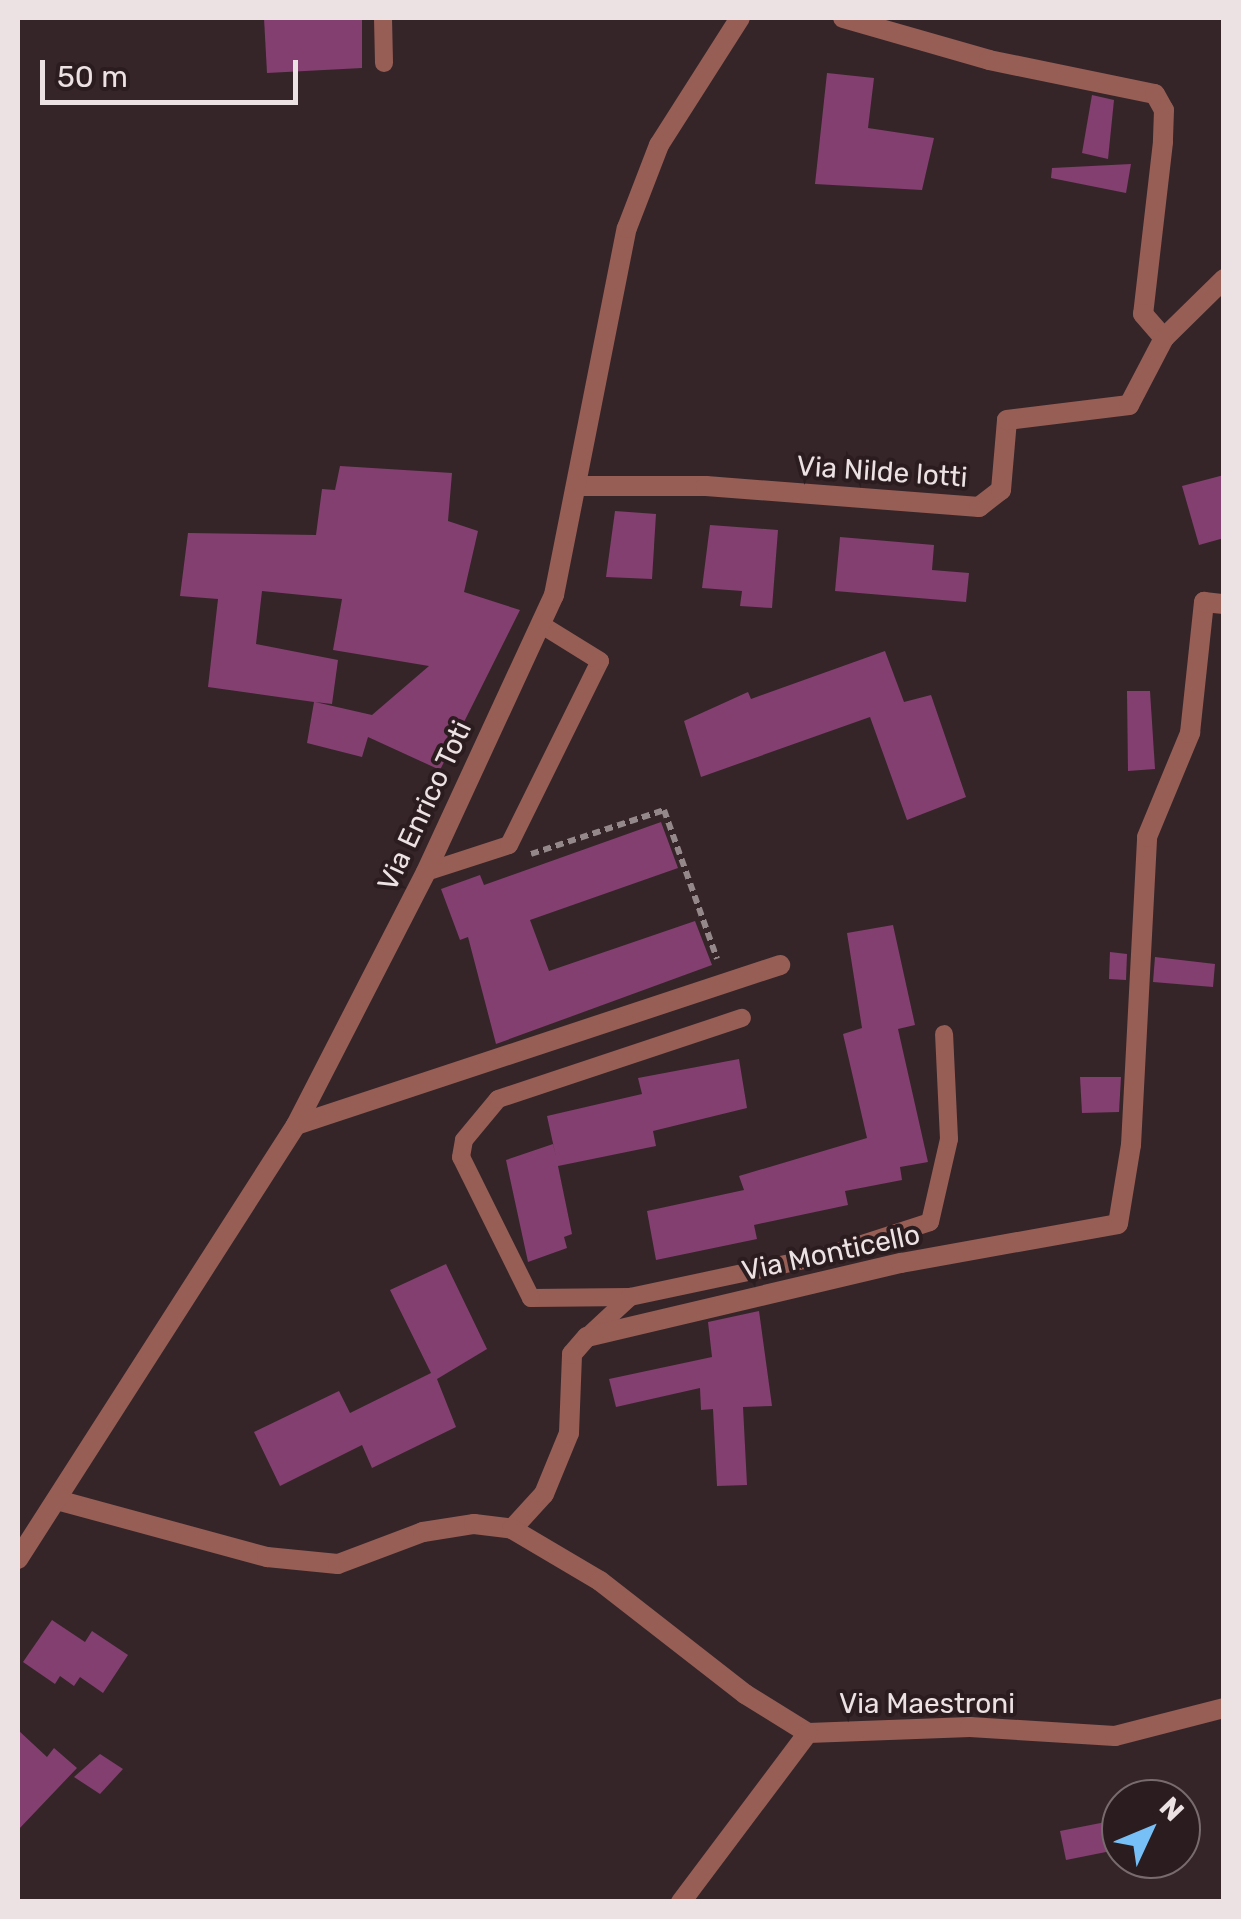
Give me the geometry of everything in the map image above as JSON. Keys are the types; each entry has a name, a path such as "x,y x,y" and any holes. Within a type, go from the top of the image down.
{"street":[{"name":"Via Enrico Toti","path":"18,1559 296,1125 426,872 540,624 579,486 627,228 659,145 740,18"},
{"path":"843,18 989,60 1156,94 1164,110 1163,142 1143,314 1164,338"},
{"name":"Via Nilde lotti","path":"579,486 706,486 979,507 1000,490 1007,420 1129,405 1164,338 1224,278"},
{"name":"Via Monticello","path":"587,1337 901,1264 1118,1224 1131,1146 1147,837 1190,734 1204,602 1224,604"},
{"path":"296,1125 780,964"},
{"path":"57,1500 267,1556 338,1564 423,1532 474,1524 512,1529 544,1494 569,1432 572,1354 587,1337"},
{"name":"Via Maestroni","path":"512,1529 600,1580 744,1694 808,1733 970,1728 1115,1736 1224,1708"},
{"path":"680,1902 808,1733"}],"lane":[{"path":"383,18 384,63"},
{"path":"426,872 509,845 600,661 540,624"},
{"path":"742,1018 498,1099 464,1140 461,1157 531,1298 600,1292 630,1298 828,1255 930,1222 950,1138 944,1034"},
{"path":"587,1337 630,1298"}],"path":[{"path":"509,845 514,859 664,810 726,984"}],"building":[{"path":"264,18 362,18 362,68 267,73"},
{"path":"827,73 874,78 868,128 934,138 922,190 815,184"},
{"path":"1092,95 1114,100 1108,159 1082,153"},
{"path":"1131,164 1126,193 1051,178 1052,168"},
{"path":"340,466 452,473 448,521 478,531 464,592 520,610 440,770 368,737 362,757 307,743 314,702 208,687 218,599 180,596 188,533 316,535 322,489 335,490","holes":["262,591 342,599 333,650 429,666 372,715 315,702 332,704 338,660 256,644"]},
{"path":"1224,475 1224,538 1199,545 1182,486"},
{"path":"615,511 656,514 652,579 606,577"},
{"path":"710,525 778,530 772,608 740,606 742,591 702,588"},
{"path":"840,537 934,545 932,570 969,573 966,602 835,591"},
{"path":"885,651 904,702 931,695 966,797 907,820 870,717 701,777 684,721 748,692 751,699"},
{"path":"1127,691 1150,691 1155,769 1128,771"},
{"path":"661,822 678,868 530,920 549,971 695,921 712,965 496,1044 468,937 460,940 441,889 480,875 484,885"},
{"path":"893,925 915,1025 898,1029 928,1162 900,1167 902,1180 845,1191 848,1205 754,1225 757,1239 656,1260 647,1211 744,1190 739,1176 867,1138 843,1034 862,1028 847,933"},
{"path":"1110,952 1127,954 1126,980 1109,979"},
{"path":"1155,957 1215,964 1213,987 1153,982"},
{"path":"739,1059 747,1108 653,1131 656,1146 558,1166 572,1234 564,1237 567,1248 528,1262 506,1160 553,1144 556,1157 547,1116 642,1094 638,1078"},
{"path":"1080,1077 1121,1077 1119,1112 1082,1113"},
{"path":"446,1264 487,1349 437,1379 456,1427 372,1468 362,1445 280,1486 254,1432 339,1391 350,1413 431,1373 390,1290"},
{"path":"759,1311 772,1406 743,1407 747,1485 717,1486 713,1409 701,1410 700,1388 616,1407 609,1379 712,1357 708,1322"},
{"path":"52,1620 85,1642 92,1631 128,1655 103,1693 80,1677 74,1686 60,1676 55,1684 23,1662"},
{"path":"18,1730 47,1757 54,1748 77,1768 18,1830"},
{"path":"100,1754 123,1769 100,1794 74,1777"},
{"path":"1101,1823 1101,1853 1066,1860 1060,1831"}]}
